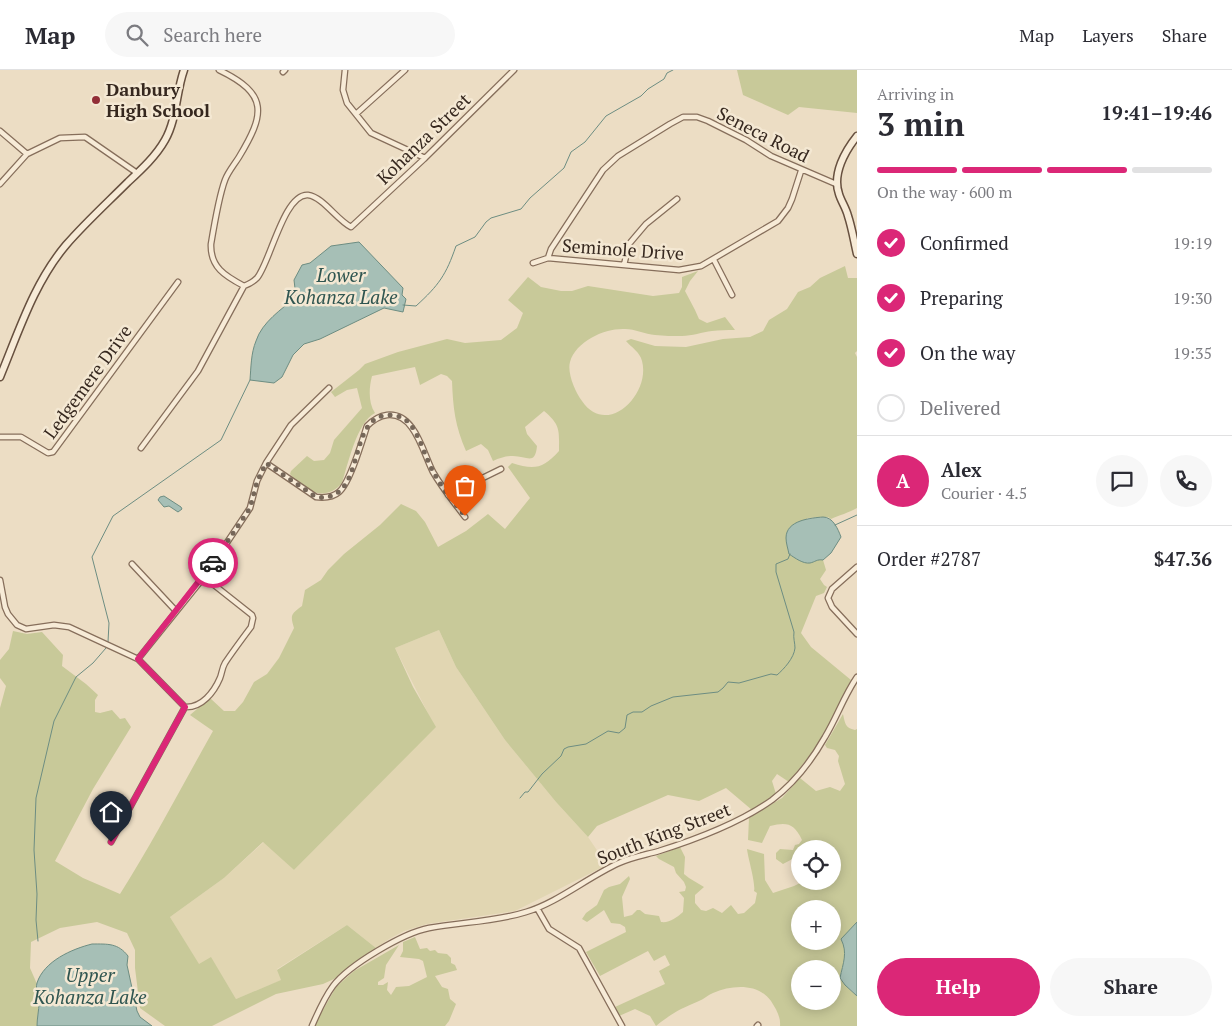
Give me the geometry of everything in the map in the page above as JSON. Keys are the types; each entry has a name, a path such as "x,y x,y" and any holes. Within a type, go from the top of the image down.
{"main road":[{"path":"0,377 28,308 49,269 76,235 153,158 167,137 172,125 184,70"},
{"path":"857,136 847,150 840,165 836,184 848,216 857,254"}],"street":[{"path":"141,448 198,371 244,286 228,278 214,263 211,244 225,180 253,134 259,117 252,92 239,80 219,70"},
{"path":"345,70 343,90 348,103 371,133 426,158"},
{"path":"356,114 405,70"},
{"name":"Kohanza Street","path":"244,286 250,284 258,276 291,206 299,198 307,195 318,199 342,223 351,227 426,158 514,70"},
{"name":"Seneca Road","path":"548,258 550,249 603,170 618,156 670,124 684,118 697,117 708,121 746,140 771,156 802,171 836,184"},
{"path":"0,131 27,154"},
{"path":"0,184 27,154 60,138 85,137 137,174"},
{"name":"Seminole Drive","path":"548,258 679,270 701,266 778,221 788,208 802,171"},
{"path":"624,265 629,244 646,224 677,199"},
{"path":"533,263 548,258"},
{"path":"714,260 732,295"},
{"name":"Ledgemere Drive","path":"0,437 21,437 48,453 53,452 178,282"},
{"path":"138,659 204,577 250,508 257,482 266,463 291,425 329,388"},
{"path":"266,463 316,497 333,496 340,492 348,478 367,426 371,421 380,416 397,415 410,424 433,472 465,516"},
{"path":"448,495 501,469"},
{"path":"132,564 176,611"},
{"path":"857,567 832,589 828,598 832,607 857,634"},
{"path":"0,580 8,614 21,627 34,628 54,625 69,627 138,659 185,707 192,707 202,702 211,692 220,678 223,666 253,622 252,615 204,577"},
{"name":"South King Street","path":"312,1026 327,995 338,980 400,938 431,928 512,916 537,908 620,862 668,848 734,822 770,800 791,783 820,745 857,677"},
{"path":"111,842 185,707"},
{"path":"537,908 549,929 579,948 622,1026"}],"shaded area":[{"path":"439,630 456,667 505,740 556,802 588,837 607,865 515,911 427,924 404,931 376,948 347,925 277,969 282,980 236,999 211,958 199,965 170,917 224,878 264,842 294,870 435,727 395,648"}],"green space":[{"path":"737,70 857,70 857,113 799,107 788,115 743,95"},
{"path":"845,266 848,278 857,278 857,351 855,353 857,357 857,508 831,519 828,517 807,518 817,559 823,560 826,570 820,579 827,587 824,593 816,596 801,633 811,647 851,680 824,737 789,782 777,774 772,781 776,794 752,810 726,788 699,801 668,795 597,826 588,837 556,802 505,740 456,667 439,630 395,648 413,687 436,727 294,870 263,842 224,878 170,917 199,964 211,957 236,999 281,980 277,970 347,925 376,948 334,979 323,984 276,994 212,1026 165,1026 140,1008 135,968 135,950 127,933 97,922 60,928 31,942 30,968 37,984 36,990 39,1002 37,1026 0,1026 0,708 6,686 0,678 0,660 9,649 13,631 27,634 42,632 63,655 62,666 98,695 95,700 95,712 100,713 112,710 120,719 125,718 131,727 93,789 55,861 83,878 120,894 156,834 213,731 190,715 210,698 224,711 235,711 243,702 254,682 267,674 279,658 294,628 292,615 302,606 305,590 321,580 344,554 380,525 401,504 416,511 425,522 438,547 466,531 488,514 505,529 530,498 508,467 512,463 526,467 543,465 559,451 558,429 554,420 544,411 525,427 527,434 537,446 532,458 510,456 493,461 488,450 481,444 466,451 455,417 452,381 447,376 441,374 420,385 415,367 372,376 370,395 375,413 363,425 358,434 342,483 329,492 315,492 308,490 296,480 290,474 291,471 307,456 314,461 324,460 330,453 334,440 362,408 357,388 347,390 335,397 331,392 365,364 398,352 447,339 465,343 501,340 517,328 523,313 508,300 528,277 541,287 561,291 572,291 588,286 653,296 679,293 682,287 682,277 698,271 685,291 699,319 707,323 725,317 735,330 662,336 629,329 617,329 592,337 578,348 573,355 569,366 571,377 574,388 582,401 592,411 603,415 614,413 625,407 634,398 643,374 641,358 626,341 631,339 655,346 686,347 723,339 750,337 763,331 769,320 787,309 798,292 810,287 820,278"},
{"path":"843,714 847,726 855,730 857,729 857,922 842,939 845,954 841,974 841,960 791,960 791,1010 841,1010 841,979 857,996 857,1026 780,1026 779,1016 766,995 752,988 744,987 728,988 713,993 676,1012 656,1026 650,1016 635,1009 619,1016 615,1007 665,984 659,971 670,965 665,955 654,961 648,951 600,976 586,952 626,932 625,927 620,924 611,923 604,910 587,922 582,919 586,913 597,905 604,890 620,884 629,876 630,879 622,897 624,917 640,910 645,914 659,916 661,922 667,922 683,912 684,898 679,892 685,891 684,882 676,873 674,867 656,856 680,847 685,857 684,874 704,887 695,895 695,903 701,910 706,911 713,908 722,913 731,905 738,914 744,913 755,903 757,893 754,891 747,849 764,854 765,880 773,893 791,887 791,890 841,890 841,840 802,840 793,827 781,824 770,826 762,843 748,840 749,818 782,798 800,778 816,791 830,787 840,791 845,784 838,761 839,756 835,750 827,748 825,745"},
{"path":"780,849 791,850 791,860 783,864 776,859 776,853"},
{"path":"415,937 420,949 427,948 430,951 435,950 438,953 447,954 457,970 435,976 442,987 448,989 450,999 456,1004 445,1026 314,1026 336,987 354,971 399,945 386,965 384,978 378,982 378,985 388,982 387,990 391,995 396,987 409,986 427,977 423,961 400,957 403,951 403,942"}],"water":[{"name":"Lower Kohanza Lake","path":"359,242 403,288 402,295 406,299 403,312 384,308 320,339 304,344 293,355 282,377 274,383 250,380 253,350 259,334 273,316 296,297 294,280 302,265 310,263 331,246"},
{"path":"164,496 182,509 178,512 169,506 164,507 158,500"},
{"path":"823,517 832,521 841,537 831,553 823,560 812,563 805,563 789,554 786,538 790,527 800,521"},
{"path":"857,922 857,996 841,979 845,954 841,939"},
{"name":"Upper Kohanza Lake","path":"92,944 116,946 128,956 127,965 137,1011 140,1017 152,1026 37,1026 39,1003 37,983 41,975 52,962 60,957"}],"waterway":[{"path":"403,305 416,306 431,292 449,265 456,246 475,237 491,218 521,209 530,198 564,168 571,152 585,142 606,116 641,96 673,70"},
{"path":"108,642 109,623 92,557 113,516 221,440 250,380"},
{"path":"835,525 857,515"},
{"path":"520,798 525,792 528,792 542,774 561,756 564,749 586,744 608,731 619,733 625,728 627,715 633,712 642,712 673,697 718,692 728,682 739,683 780,673 791,659 795,648 794,632 776,572 776,564 788,559 790,554"},
{"path":"38,941 34,850 36,798 54,721 76,677 93,663 106,648"}],"way so far":[{"path":"213,563 250,508 257,482 266,463 316,497 333,496 340,492 348,478 367,426 371,421 380,416 397,415 410,424 433,472 465,516"}],"place":[{"name":"Danbury High School","path":"96,100"}],"route":[{"path":"111,842 185,707 138,659 204,577 213,563"}]}
